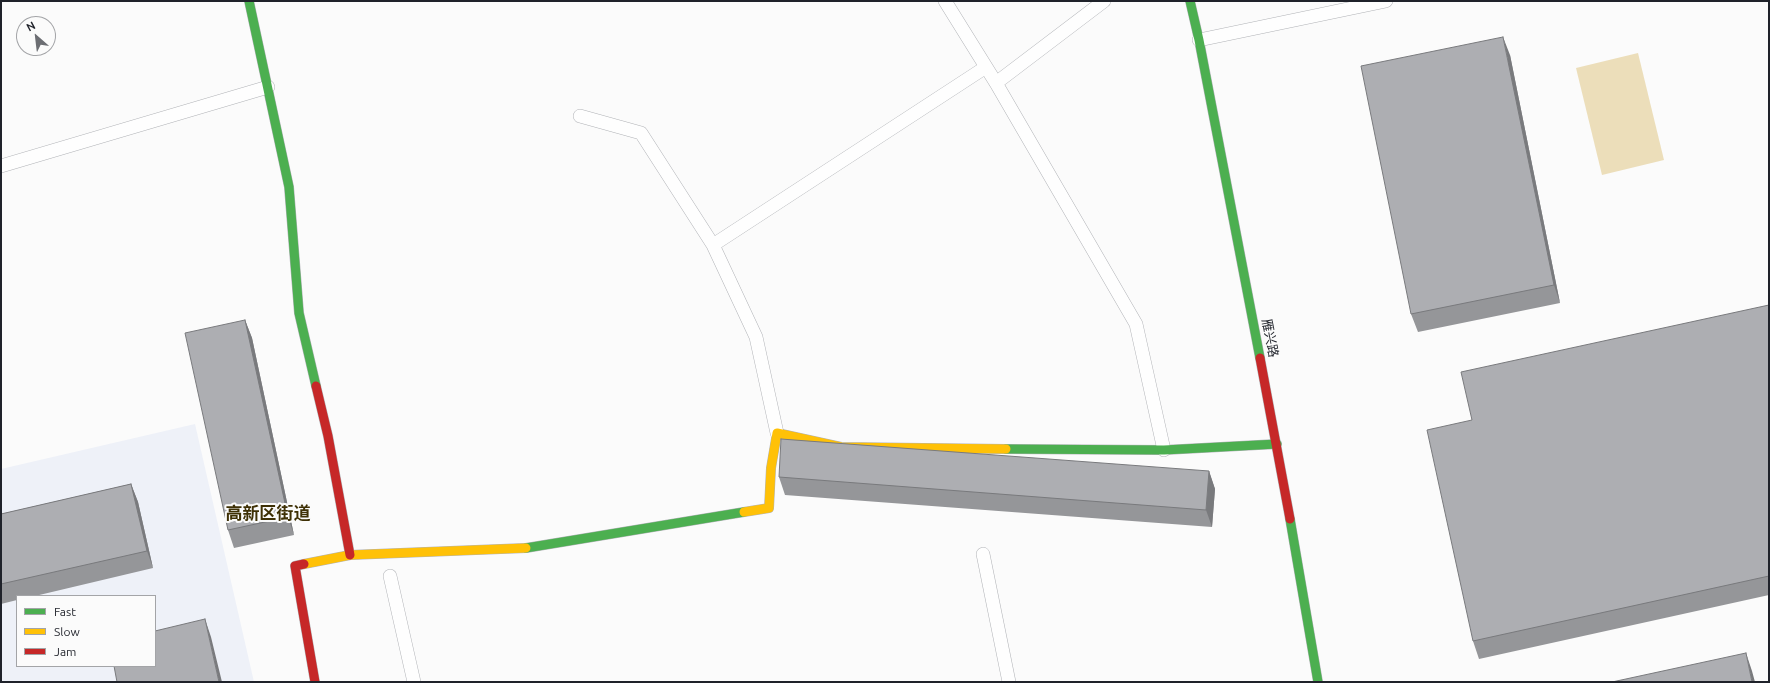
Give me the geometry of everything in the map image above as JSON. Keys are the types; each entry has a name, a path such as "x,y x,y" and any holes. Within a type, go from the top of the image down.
{"street":[{"path":"249,1 289,187 299,312 328,436 350,556"},
{"name":"雁兴路","path":"1190,1 1199,40 1277,444 1318,682"},
{"path":"315,682 295,566 350,556 522,549 768,508 771,468 777,433 841,448 1164,450 1277,444"}],"lane":[{"path":"945,1 996,83 1136,324 1164,450"},
{"path":"996,83 1104,1"},
{"path":"1199,40 1386,1"},
{"path":"713,245 986,67"},
{"path":"1,166 268,87"},
{"path":"580,116 641,133 713,245 756,337 777,433"},
{"path":"983,554 1009,682"},
{"path":"390,576 414,682"}],"shaded area":[{"path":"1638,53 1664,160 1602,175 1576,68"},
{"path":"195,424 254,682 1,682 1,469"}],"building":[{"path":"1503,37 1554,285 1411,314 1361,66"},
{"path":"1769,305 1769,576 1473,641 1427,430 1472,420 1461,372"},
{"path":"245,320 288,517 228,530 185,333"},
{"path":"781,439 1209,471 1206,510 779,477"},
{"path":"131,484 147,551 1,584 1,514"},
{"path":"205,619 219,682 117,682 114,667 156,667 156,631"},
{"path":"1746,653 1752,682 1612,682"}],"traffic: fast":[{"path":"249,1 289,187 299,313 316,386"},
{"path":"1190,1 1199,40 1260,358"},
{"path":"1006,449 1164,450 1277,444"},
{"path":"526,548 744,512"},
{"path":"1290,519 1318,682"}],"traffic: slow":[{"path":"744,512 769,508 771,468 777,433 841,447 1006,449"},
{"path":"304,564 350,555 526,548"}],"traffic: jam":[{"path":"1260,358 1290,519"},
{"path":"316,386 328,436 350,555"},
{"path":"304,564 295,566 315,682"}],"district":[{"name":"高新区街道","path":"268,513"}]}
